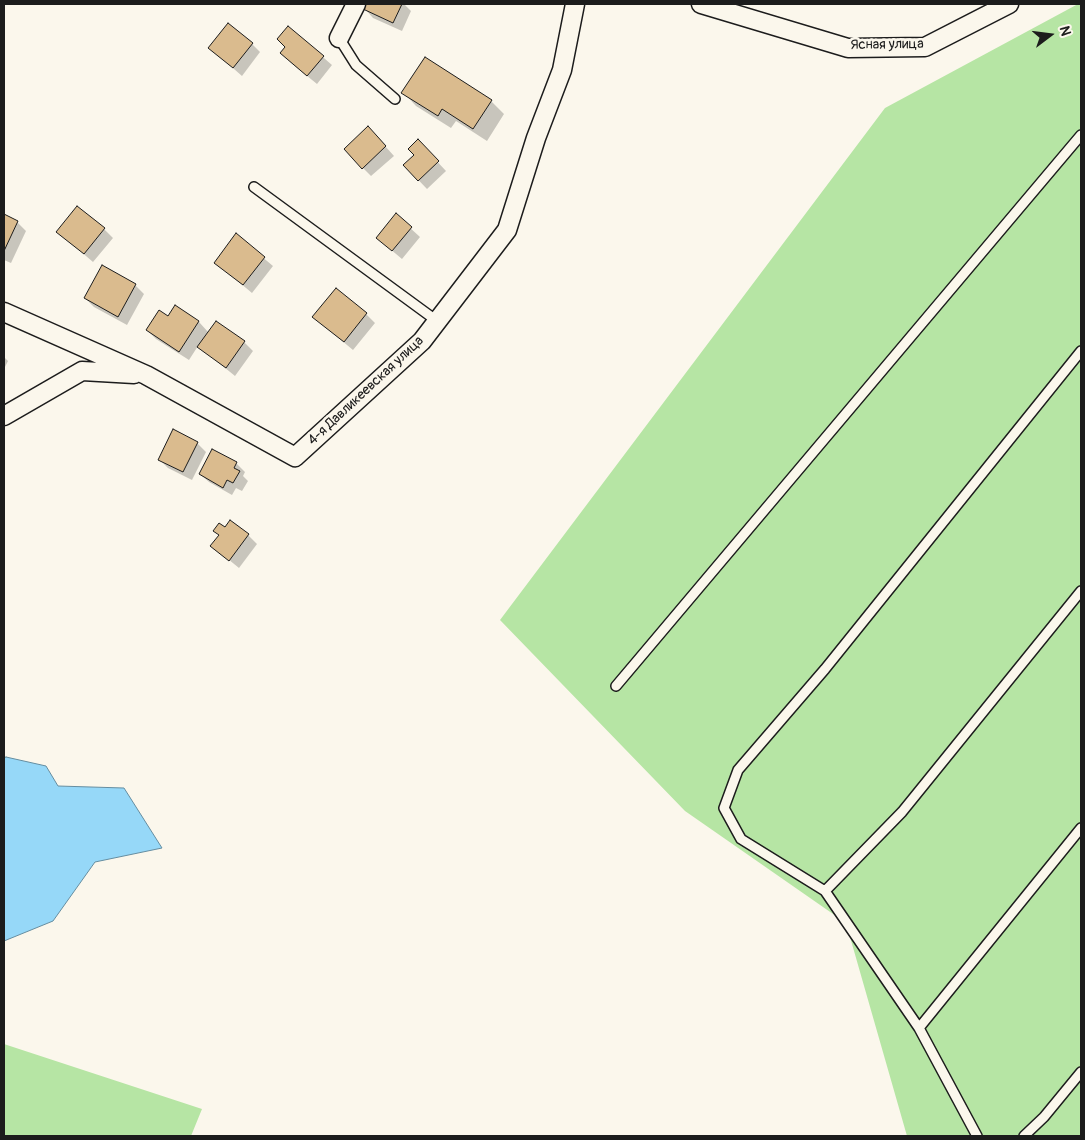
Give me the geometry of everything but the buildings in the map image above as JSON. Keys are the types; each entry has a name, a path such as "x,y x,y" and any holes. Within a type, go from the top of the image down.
{"street":[{"path":"339,38 356,4"},
{"name":"4-я Давликеевская улица","path":"4,312 146,374 296,456 422,341 507,230 536,138 562,70 575,4"},
{"name":"Ясная улица","path":"700,4 848,48 925,47 1009,4"},
{"path":"4,416 82,371 146,374"}],"lane":[{"path":"339,38 356,65 395,99"},
{"path":"616,686 1081,135"},
{"path":"254,187 437,321"},
{"path":"977,1136 919,1028 825,892 741,839 724,808 738,770 831,661 1081,351"},
{"path":"825,892 902,812 1081,591"},
{"path":"919,1028 1081,828"},
{"path":"1024,1136 1044,1117 1081,1072"}],"green space":[{"path":"1081,4 1081,1136 907,1136 846,923 685,811 500,620 885,108"},
{"path":"4,1044 202,1109 191,1136 4,1136"}],"water":[{"path":"4,758 46,766 58,786 124,788 162,848 95,862 53,921 4,941"}]}
